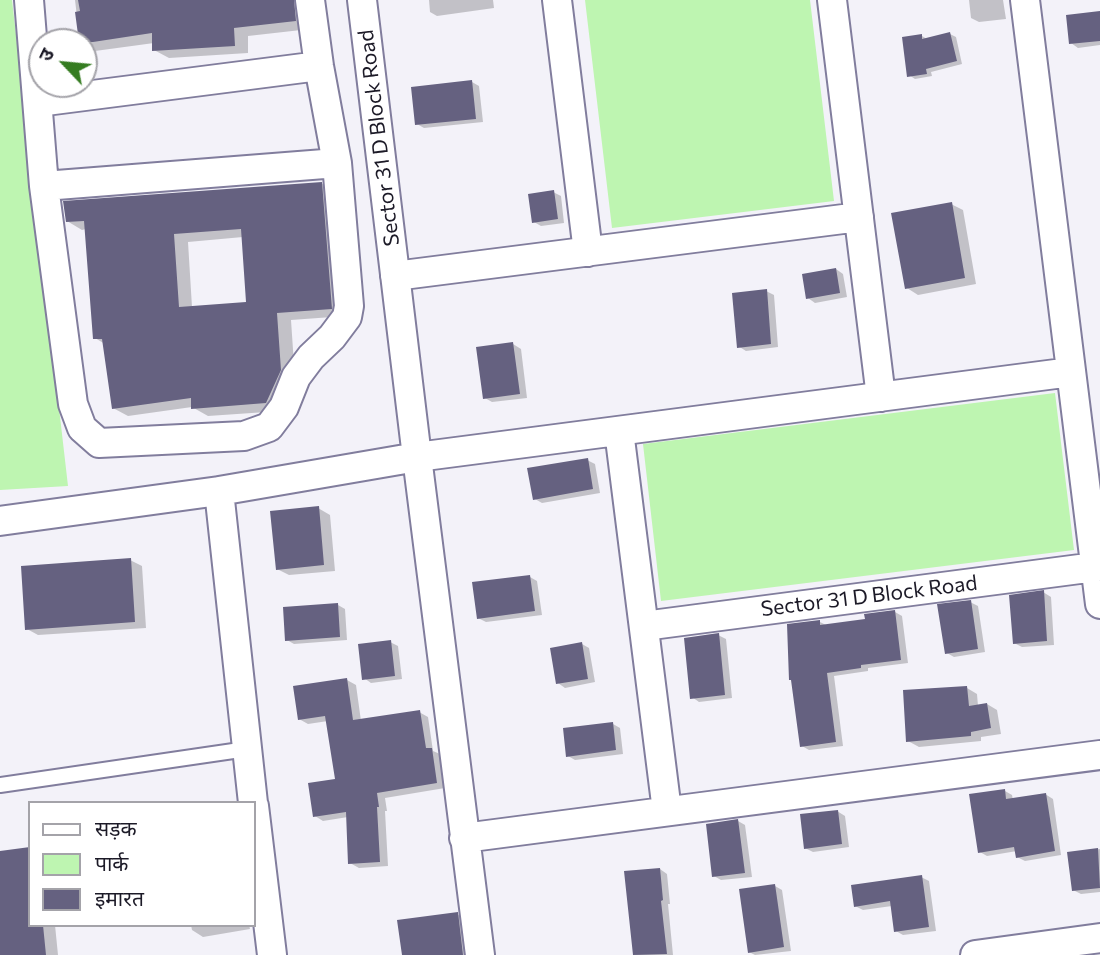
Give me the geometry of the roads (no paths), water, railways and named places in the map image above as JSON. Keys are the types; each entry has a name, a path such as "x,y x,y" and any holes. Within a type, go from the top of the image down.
{"street":[{"path":"29,0 44,186 74,404 82,428 99,443 244,436 269,427 284,407 296,377 347,317 349,306 337,163 318,66 310,0"},
{"name":"Sector 31 D Block Road","path":"362,0 480,955"},
{"path":"556,0 588,252"},
{"path":"831,0 881,397"},
{"path":"1025,0 1100,604"},
{"path":"38,102 318,66"},
{"path":"44,186 337,163"},
{"name":"Sector 31 D Block Road","path":"395,276 859,217"},
{"path":"0,522 219,491 417,457 1071,372"},
{"path":"619,431 667,811"},
{"path":"219,491 254,801"},
{"name":"Sector 31 D Block Road","path":"644,626 1095,567"},
{"path":"464,838 1100,755"},
{"path":"256,821 272,955"},
{"path":"975,955 1100,938"}],"lane":[{"path":"0,785 247,749"}]}
